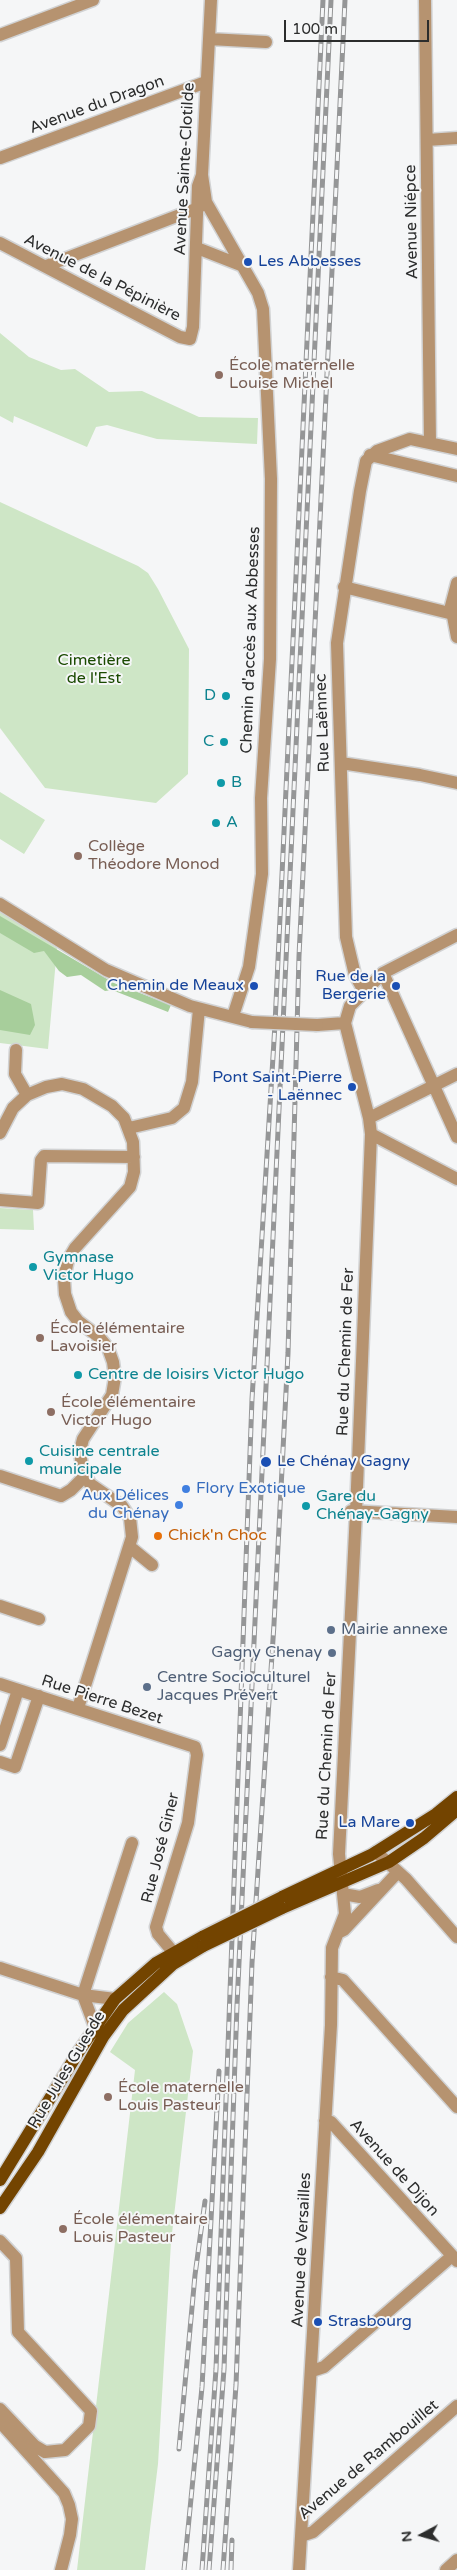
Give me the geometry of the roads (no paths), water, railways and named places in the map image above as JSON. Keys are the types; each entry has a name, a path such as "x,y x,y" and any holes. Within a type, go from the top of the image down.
{"main road":[{"path":"341,1883 376,1852 429,1819 457,1797"},
{"path":"203,1941 282,1903 341,1883 389,1862 424,1838 457,1810"},
{"name":"Rue Jules Guesde","path":"0,2180 95,2027 115,1999 141,1974 173,1952 203,1941"},
{"name":"Rue Jules Guesde","path":"0,2208 5,2188 38,2152 103,2037 123,2010 173,1964 203,1941"}],"street":[{"path":"0,35 94,0"},
{"name":"Avenue Sainte-Clotilde","path":"190,340 193,327 198,223 202,205 198,186 202,175 211,0"},
{"name":"Avenue Niépce","path":"425,0 430,443"},
{"path":"208,39 266,42"},
{"name":"Avenue du Dragon","path":"0,158 206,82"},
{"path":"427,140 457,138"},
{"path":"46,266 202,205"},
{"name":"Chemin d'accès aux Abbesses","path":"202,205 212,214 227,236 258,293 264,318 271,479 270,659 261,810 262,874 249,967 233,1016"},
{"path":"198,223 202,216 212,214"},
{"path":"220,255 226,249 227,236"},
{"name":"Avenue de la Pépinière","path":"0,243 180,337 190,340"},
{"path":"197,248 220,255 242,266"},
{"path":"370,455 410,439 457,449"},
{"path":"370,455 457,476"},
{"name":"Rue Laënnec","path":"364,991 356,975 346,937 337,644 344,587 363,474 366,461 370,455"},
{"path":"457,583 451,606 457,637"},
{"path":"344,587 454,614"},
{"path":"341,764 420,775 457,783"},
{"path":"0,904 106,970 199,1009 252,1022 317,1025 345,1023"},
{"path":"457,935 383,973 350,1006 345,1023 369,1118 371,1134 457,1179"},
{"path":"383,973 457,1137"},
{"path":"129,1128 172,1118 184,1108 192,1082 199,1009"},
{"path":"16,1050 14,1074 27,1095"},
{"path":"369,1118 457,1074"},
{"path":"2,1125 13,1108 27,1095 46,1086 62,1084 83,1089 112,1106 124,1118 129,1128 134,1157 134,1172 128,1192 75,1248 65,1271 65,1294 71,1312 78,1321 99,1337 108,1348 114,1370 112,1395 84,1439 80,1451 86,1476 90,1484 122,1506 128,1514 132,1537 78,1708"},
{"name":"Rue du Chemin de Fer","path":"341,1883 354,1512 371,1134"},
{"path":"0,1200 38,1203 41,1160 44,1156 134,1157"},
{"path":"0,1476 61,1496 71,1490 86,1476"},
{"path":"354,1512 457,1516"},
{"path":"130,1547 152,1565"},
{"path":"0,1606 39,1619"},
{"name":"Rue Pierre Bezet","path":"0,1684 195,1747"},
{"path":"0,1746 18,1690"},
{"path":"0,1762 15,1767 39,1696"},
{"name":"Rue José Giner","path":"173,1952 158,1934 156,1927 188,1823 197,1755 195,1747"},
{"path":"424,1838 424,1834 457,1806"},
{"name":"Rue José Giner","path":"83,1995 132,1843"},
{"path":"376,1852 389,1862 457,1937"},
{"path":"338,1933 344,1930 398,1872"},
{"path":"341,1883 360,1897 370,1895 384,1886"},
{"name":"Avenue de Versailles","path":"299,2570 331,2025 332,1948 345,1914 341,1883"},
{"path":"0,1968 83,1995 115,1999"},
{"path":"331,1977 343,1980 457,2107"},
{"path":"83,1995 95,2027"},
{"name":"Avenue de Dijon","path":"325,2121 331,2122 454,2259"},
{"path":"0,2241 16,2258 18,2332 91,2411 89,2426 65,2450 45,2452 35,2446 0,2409"},
{"path":"312,2371 324,2366 454,2259"},
{"name":"Avenue de Rambouillet","path":"301,2536 313,2532 457,2406"},
{"path":"0,2422 64,2493 69,2505 72,2519 70,2536 61,2570"}],"railway":[{"path":"202,2570 216,2369 252,1399 275,1024 323,0"},
{"path":"209,2570 224,2369 237,2005 331,0"},
{"path":"223,2570 236,2385 252,1963 274,1624 288,1353 299,956 345,0"},
{"path":"184,2570 202,2387 219,2071"},
{"path":"179,2449 195,2275 205,2201"},
{"path":"231,2570 232,2540"}],"place":[{"name":"Les Abbesses","path":"248,262"},
{"name":"École maternelle Louise Michel","path":"219,375"},
{"name":"D","path":"226,696"},
{"name":"C","path":"224,742"},
{"name":"B","path":"221,783"},
{"name":"A","path":"216,823"},
{"name":"Collège Théodore Monod","path":"78,856"},
{"name":"Chemin de Meaux","path":"254,986"},
{"name":"Rue de la Bergerie","path":"396,986"},
{"name":"Pont Saint-Pierre - Laënnec","path":"352,1087"},
{"name":"Gymnase Victor Hugo","path":"33,1267"},
{"name":"École élémentaire Lavoisier","path":"40,1338"},
{"name":"Centre de loisirs Victor Hugo","path":"78,1375"},
{"name":"École élémentaire Victor Hugo","path":"51,1412"},
{"name":"Cuisine centrale municipale","path":"29,1461"},
{"name":"Le Chénay Gagny","path":"266,1462"},
{"name":"Flory Exotique","path":"186,1489"},
{"name":"Aux Délices du Chénay","path":"179,1505"},
{"name":"Gare du Chénay-Gagny","path":"306,1506"},
{"name":"Chick'n Choc","path":"158,1536"},
{"name":"Mairie annexe","path":"331,1630"},
{"name":"Gagny Chenay","path":"332,1653"},
{"name":"Centre Socioculturel Jacques Prévert","path":"147,1687"},
{"name":"La Mare","path":"410,1823"},
{"name":"École maternelle Louis Pasteur","path":"108,2097"},
{"name":"École élémentaire Louis Pasteur","path":"63,2229"},
{"name":"Strasbourg","path":"318,2322"}],"park label":[{"name":"Cimetière de l'Est","path":"94,670"}]}
